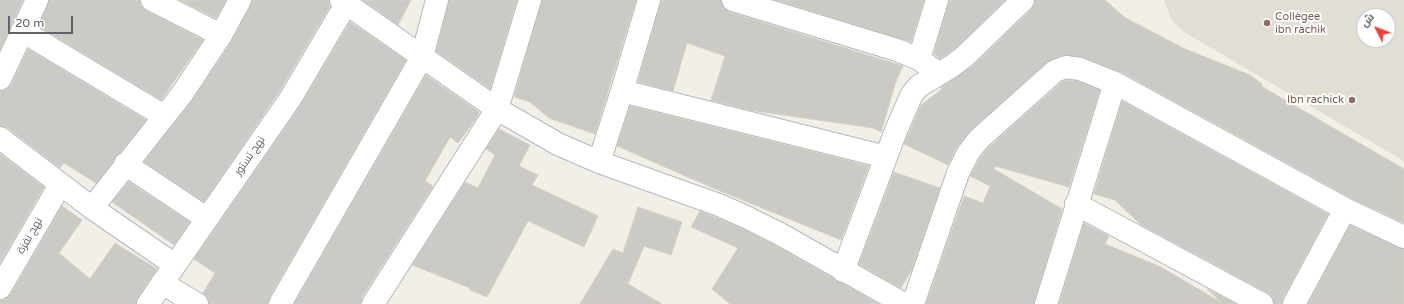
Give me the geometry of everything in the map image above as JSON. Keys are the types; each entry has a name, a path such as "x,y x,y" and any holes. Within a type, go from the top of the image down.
{"street":[{"path":"0,79 37,0"},
{"path":"152,0 221,35"},
{"path":"92,208 125,164 182,94 221,35 240,0"},
{"path":"280,304 422,57 437,0"},
{"path":"373,304 497,109 530,0"},
{"path":"599,162 649,0"},
{"path":"734,0 897,50 919,59 939,74"},
{"path":"919,59 937,0"},
{"path":"843,271 907,103 912,94 919,86 965,56 1023,0"},
{"path":"343,2 497,109 558,144 599,162 719,205 780,234 843,271 904,304"},
{"name":"نهج تستور","path":"148,304 206,218 290,99 343,2"},
{"path":"22,31 164,116"},
{"path":"913,304 958,173 968,153 979,139 1055,71 1061,68 1072,67 1080,69 1115,83 1345,208 1404,237"},
{"path":"1046,304 1115,83"},
{"path":"622,91 886,157"},
{"path":"0,138 60,185 175,265"},
{"path":"125,164 206,218"},
{"name":"نهج نفزة","path":"0,288 60,185"},
{"path":"1076,204 1262,304"},
{"path":"1294,304 1345,208"},
{"path":"162,283 197,304"}],"shaded area":[{"name":"Ibn rachick","path":"1164,0 1404,0 1404,161 1184,32 1172,21"}],"building":[{"path":"0,0 23,0 0,50"},
{"path":"49,0 140,0 141,6 146,11 203,40 161,100 38,26"},
{"path":"180,0 226,0 216,18"},
{"path":"252,0 329,0 330,6 279,92 204,202 144,162 192,101 232,41"},
{"path":"363,0 411,0 398,25"},
{"path":"449,0 517,0 490,89 436,51"},
{"path":"542,0 636,0 595,134 549,118 530,102 514,97"},
{"path":"661,0 721,0 724,8 729,12 903,66 896,81 881,132 873,128 749,110 711,100 725,56 687,43 673,91 638,82"},
{"path":"776,0 924,0 911,42"},
{"path":"949,0 1005,0 957,47 940,59 934,54"},
{"path":"1035,0 1105,0 1124,17 1185,49 1250,75 1262,84 1261,86 1404,169 1404,223 1351,198 1121,72 1082,57 1062,55 1047,62 971,130 958,145 948,165 904,144 921,105 942,89 941,87 974,65 1032,9"},
{"path":"350,22 406,60 269,298 268,304 209,304 208,298 203,293 215,273 194,259 300,106"},
{"path":"28,49 146,120 96,183 64,163 60,168 8,128 0,126 0,91 7,89 11,85"},
{"path":"426,75 479,112 477,117 458,143 450,137 425,181 433,186 362,297 361,304 294,304"},
{"path":"1067,80 1077,81 1100,90 1069,187 995,166 994,169 1062,209 1034,304 926,304 964,196 983,203 990,186 970,176 979,160 988,148 1062,82"},
{"path":"1122,101 1328,214 1283,298 1282,304 1274,304 1273,298 1268,293 1141,225 1115,200 1094,194"},
{"path":"630,106 869,166 841,240 713,188 617,146"},
{"path":"499,129 530,145 519,166 538,175 532,185 598,216 584,247 528,221 487,297 470,290 470,288 412,265 465,182 478,188 495,155 486,149"},
{"path":"0,154 44,187 0,263"},
{"path":"894,172 940,188 912,269 901,288 859,264"},
{"path":"129,182 190,222 174,245 112,202"},
{"path":"62,206 82,220 59,253 90,279 115,243 157,269 138,297 136,304 0,304 0,300 6,299 11,294"},
{"path":"638,207 682,222 671,255 644,246 628,284 662,304 580,304 613,249 623,253"},
{"path":"700,211 741,228 774,245 879,304 730,304 712,289 738,248 691,227"},
{"path":"1084,223 1109,236 1105,244 1161,267 1222,303 1207,289 1236,304 1059,304"},
{"path":"1350,225 1404,249 1404,304 1308,304"}],"place":[{"name":"Collègee ibn rachik","path":"1267,23"},
{"name":"Ibn rachick","path":"1352,100"}]}
